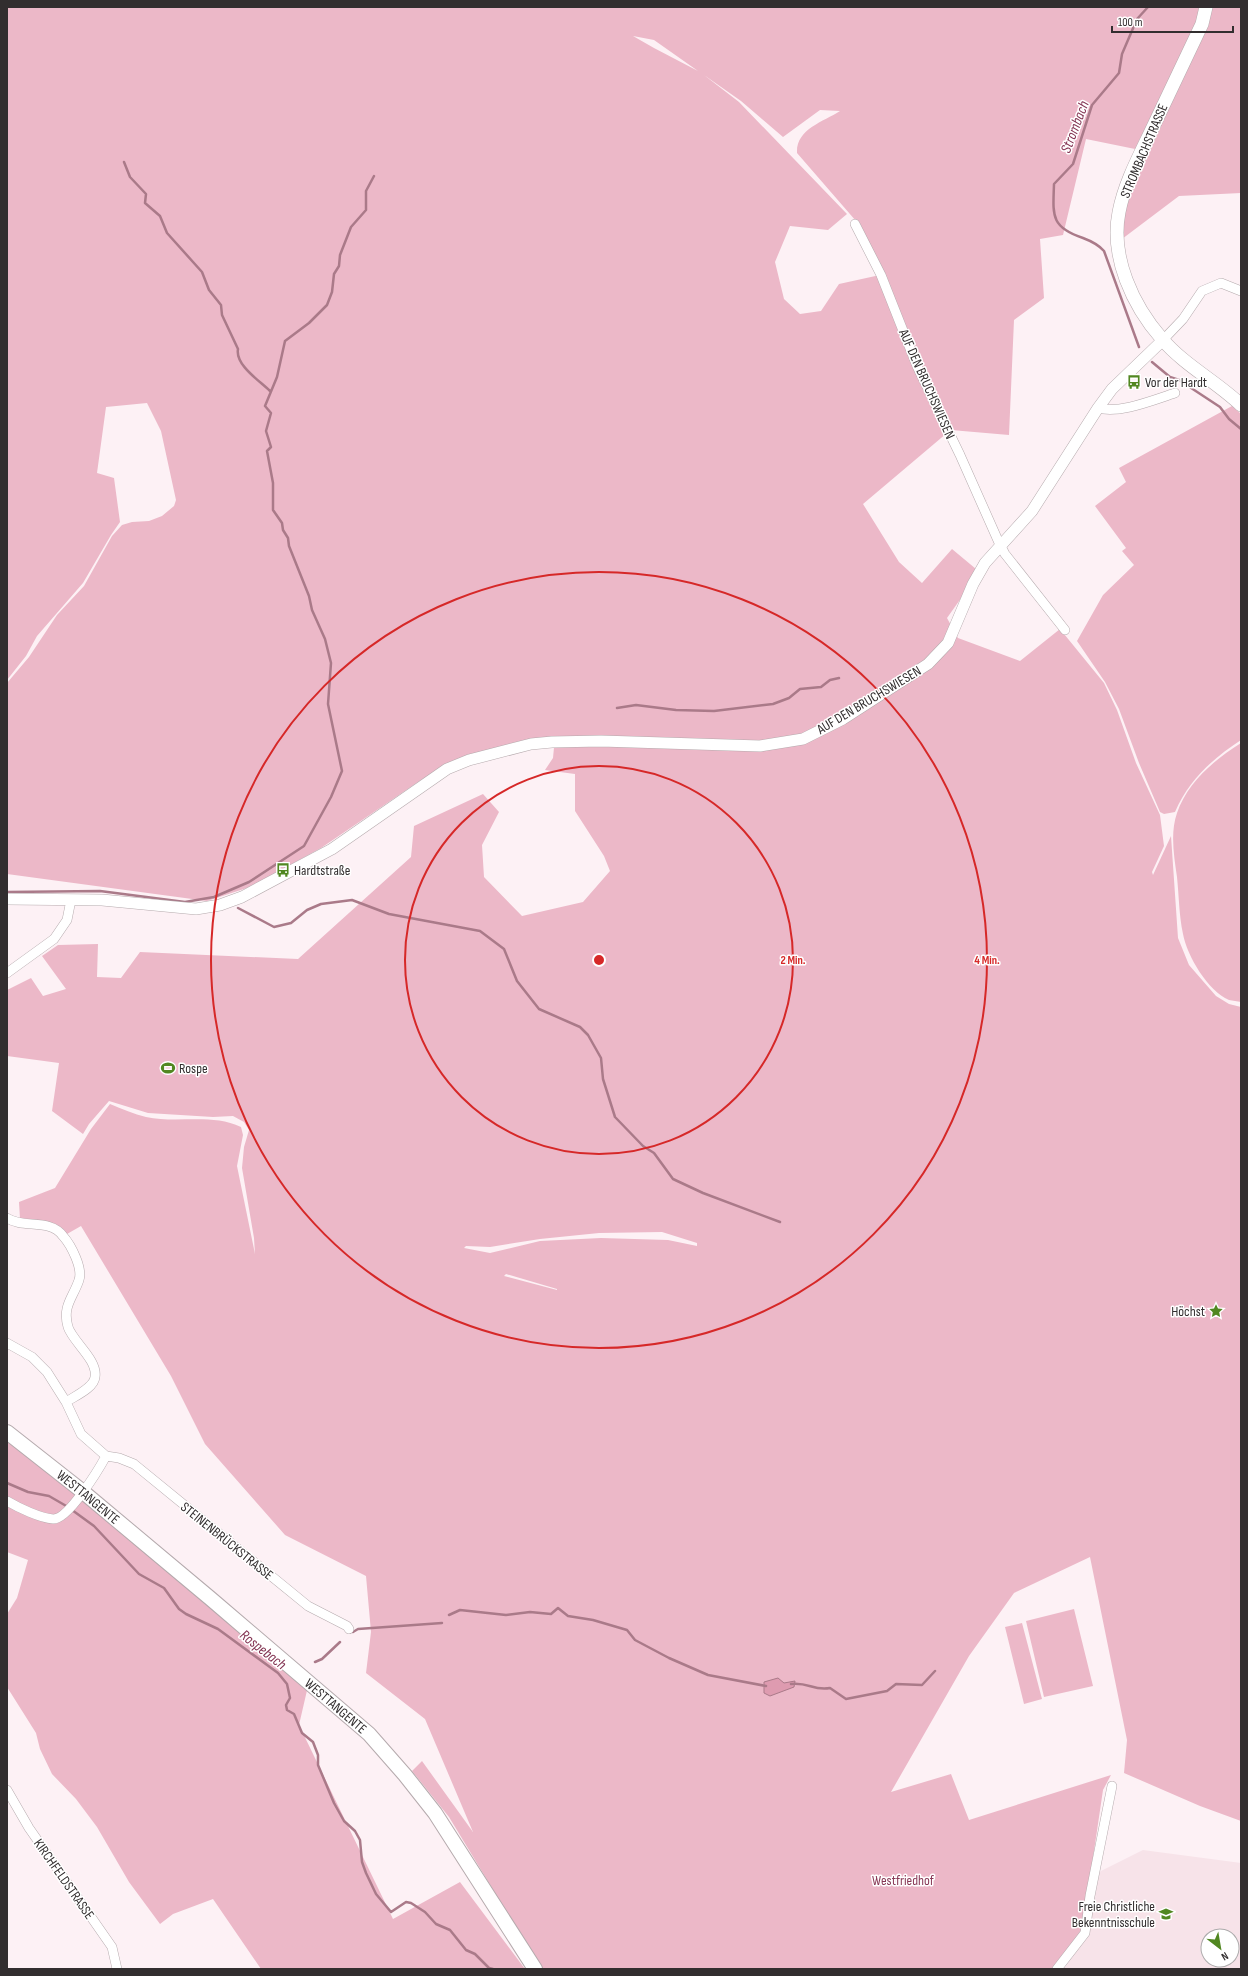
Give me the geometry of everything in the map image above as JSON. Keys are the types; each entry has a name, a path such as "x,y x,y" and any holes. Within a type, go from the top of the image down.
{"main road":[{"name":"STROMBACHSTRASSE","path":"1206,7 1202,24 1137,161 1119,212 1118,243 1125,274 1140,309 1163,340 1241,405"},
{"name":"WESTTANGENTE","path":"7,1432 78,1497 369,1734 405,1775 435,1813 535,1969"}],"street":[{"name":"AUF DEN BRUCHSWIESEN","path":"855,224 882,275 917,366 960,455 1004,554 1065,630"},
{"path":"1163,340 1183,319 1202,291 1221,283 1241,291"},
{"name":"AUF DEN BRUCHSWIESEN","path":"71,900 102,900 196,910 220,905 242,897 332,849 447,769 490,755 532,744 552,742 760,746 803,739 843,719 928,664 948,643 973,584 985,563 1032,511 1098,408 1122,379 1163,340"},
{"path":"1098,408 1108,411 1148,402 1175,392"},
{"path":"7,900 71,900 67,920 54,939 7,973"},
{"path":"7,1218 14,1223 51,1226 63,1235 80,1266 79,1280 68,1300 66,1315 68,1328 94,1367 95,1377 92,1385 66,1402"},
{"name":"STEINENBRÜCKSTRASSE","path":"7,1343 32,1357 47,1372 66,1402 81,1434 106,1456 134,1464 308,1606 347,1626 349,1629"},
{"path":"7,1501 22,1510 54,1519 61,1517 66,1513 98,1471 106,1456"},
{"path":"1057,1969 1085,1933 1090,1896 1112,1786"},
{"name":"KIRCHFELDSTRASSE","path":"7,1790 29,1828 112,1947 117,1969"}],"shaded area":[{"path":"778,1678 784,1683 795,1681 794,1687 770,1696 764,1693 764,1682"},
{"name":"Freie Christliche Bekenntnisschule","path":"1143,1850 1241,1863 1241,1969 1064,1969 1088,1933 1099,1872"}],"green space":[{"name":"Westfriedhof","path":"7,7 1203,7 1140,150 1086,139 1063,235 1040,239 1044,298 1014,320 1009,435 951,430 856,221 797,153 801,138 806,132 840,111 820,110 783,137 741,101 704,75 739,102 847,214 828,230 790,226 775,262 784,299 800,314 821,311 839,284 880,275 947,433 863,504 899,562 922,583 952,549 976,569 964,594 947,618 958,638 1020,661 1060,629 1104,683 1117,710 1136,763 1160,815 1164,846 1152,872 1153,875 1171,836 1178,938 1189,965 1216,996 1229,1004 1241,1007 1241,1821 1200,1806 1124,1773 1127,1740 1090,1557 1014,1593 969,1656 891,1792 951,1774 969,1820 1111,1775 1103,1790 1082,1932 1053,1969 541,1969 449,1817 412,1771 422,1761 473,1832 425,1719 366,1673 371,1632 366,1576 285,1535 205,1444 171,1376 81,1226 67,1234 62,1229 51,1223 20,1219 19,1202 55,1188 91,1129 110,1104 146,1117 170,1120 218,1121 241,1127 243,1135 237,1166 255,1254 254,1238 242,1168 244,1147 249,1130 244,1122 233,1116 213,1117 148,1113 109,1101 89,1124 83,1134 52,1111 59,1063 7,1056 7,990 31,978 43,996 66,989 42,956 58,945 98,944 97,977 121,978 140,952 298,959 411,857 414,826 483,794 499,812 482,845 484,877 522,916 583,902 610,871 604,856 575,811 575,774 545,770 553,758 555,737 451,763 421,780 321,848 250,887 207,901 7,874 7,683 29,657 57,615 84,586 112,536 122,525 132,522 149,521 162,516 174,506 176,500 161,431 147,403 106,407 97,473 114,478 120,522 83,583 37,636 26,656 7,680","holes":["633,36 654,40 698,71 654,48","662,1232 697,1243 697,1246 668,1240 601,1238 540,1241 490,1253 464,1248 466,1246 490,1247 540,1239 599,1233","506,1274 557,1290 504,1276"]},
{"path":"1213,7 1241,7 1241,193 1179,196 1122,239 1122,212 1130,183"},
{"path":"1232,406 1241,414 1241,740 1220,755 1202,771 1187,790 1175,812 1164,814 1160,812 1139,763 1119,709 1105,682 1077,641 1103,595 1134,565 1122,551 1126,548 1095,506 1126,482 1119,468"},
{"path":"1241,743 1241,1002 1229,1000 1221,995 1206,981 1194,962 1185,943 1181,920 1173,837 1177,813 1195,782 1221,756"},
{"path":"7,1440 80,1494 308,1686 299,1725 393,1919 460,1882 525,1969 261,1969 213,1899 173,1914 160,1924 129,1882 97,1827 76,1799 52,1774 40,1749 36,1733 7,1687 7,1614 17,1598 28,1560 7,1552"},
{"path":"1074,1609 1093,1686 1044,1697 1026,1621"},
{"path":"1022,1623 1042,1699 1024,1704 1005,1627"}],"waterway":[{"name":"Strombach","path":"1139,347 1104,251 1089,240 1072,234 1064,229 1056,218 1053,204 1054,184 1073,164 1092,105 1119,73 1122,54 1137,19 1148,7"},
{"path":"124,162 130,177 146,194 145,203 160,216 167,233 202,272 209,290 221,305 222,315 238,349 240,361 244,367 270,391"},
{"path":"7,892 100,891 185,902 214,897 249,882 304,846 331,797 342,771 328,704 331,663 325,639 312,610 309,596 289,546 288,538 283,530 282,523 273,510 273,483 267,451 271,447 266,431 271,413 265,406 277,377 285,341 309,323 327,305 332,292 334,274 339,266 340,255 351,227 366,210 366,191 374,176"},
{"name":"Strombach","path":"1152,362 1170,377 1179,380 1220,407 1229,419 1241,429"},
{"path":"617,708 636,705 676,710 714,711 773,704 789,698 800,689 821,687 830,680 839,678"},
{"path":"238,908 274,927 291,923 307,910 321,904 352,900 389,914 480,931 504,949 517,981 539,1009 580,1027 588,1035 601,1058 603,1079 615,1117 643,1146 654,1153 673,1179 703,1193 780,1222"},
{"name":"Rospebach","path":"7,1483 28,1492 49,1496 68,1507"},
{"name":"Rospebach","path":"72,1510 94,1526 139,1574 164,1588 179,1609 186,1614 218,1629 278,1673 287,1684 290,1698 286,1705 287,1710 294,1714 302,1733 313,1742 318,1755 318,1765 334,1803 344,1821 355,1831 360,1840 362,1862 376,1894 391,1912 406,1902 411,1903 425,1912 436,1924 450,1930 466,1950 475,1954 489,1968 493,1969"},
{"path":"449,1615 460,1610 506,1615 530,1612 551,1614 558,1608 568,1616 593,1620 627,1630 635,1640 669,1658 708,1675 766,1686"},
{"path":"353,1632 358,1629 442,1623"},
{"path":"315,1662 322,1659 340,1642"},
{"path":"791,1684 802,1684 824,1689 830,1688 846,1699 887,1691 896,1684 922,1685 935,1671"}],"place":[{"name":"Vor der Hardt","path":"1134,382"},
{"name":"Hardtstraße","path":"283,870"},
{"name":"Rospe","path":"168,1068"},
{"name":"Höchst","path":"1216,1311"},
{"name":"Freie Christliche Bekenntnisschule","path":"1166,1914"}]}
